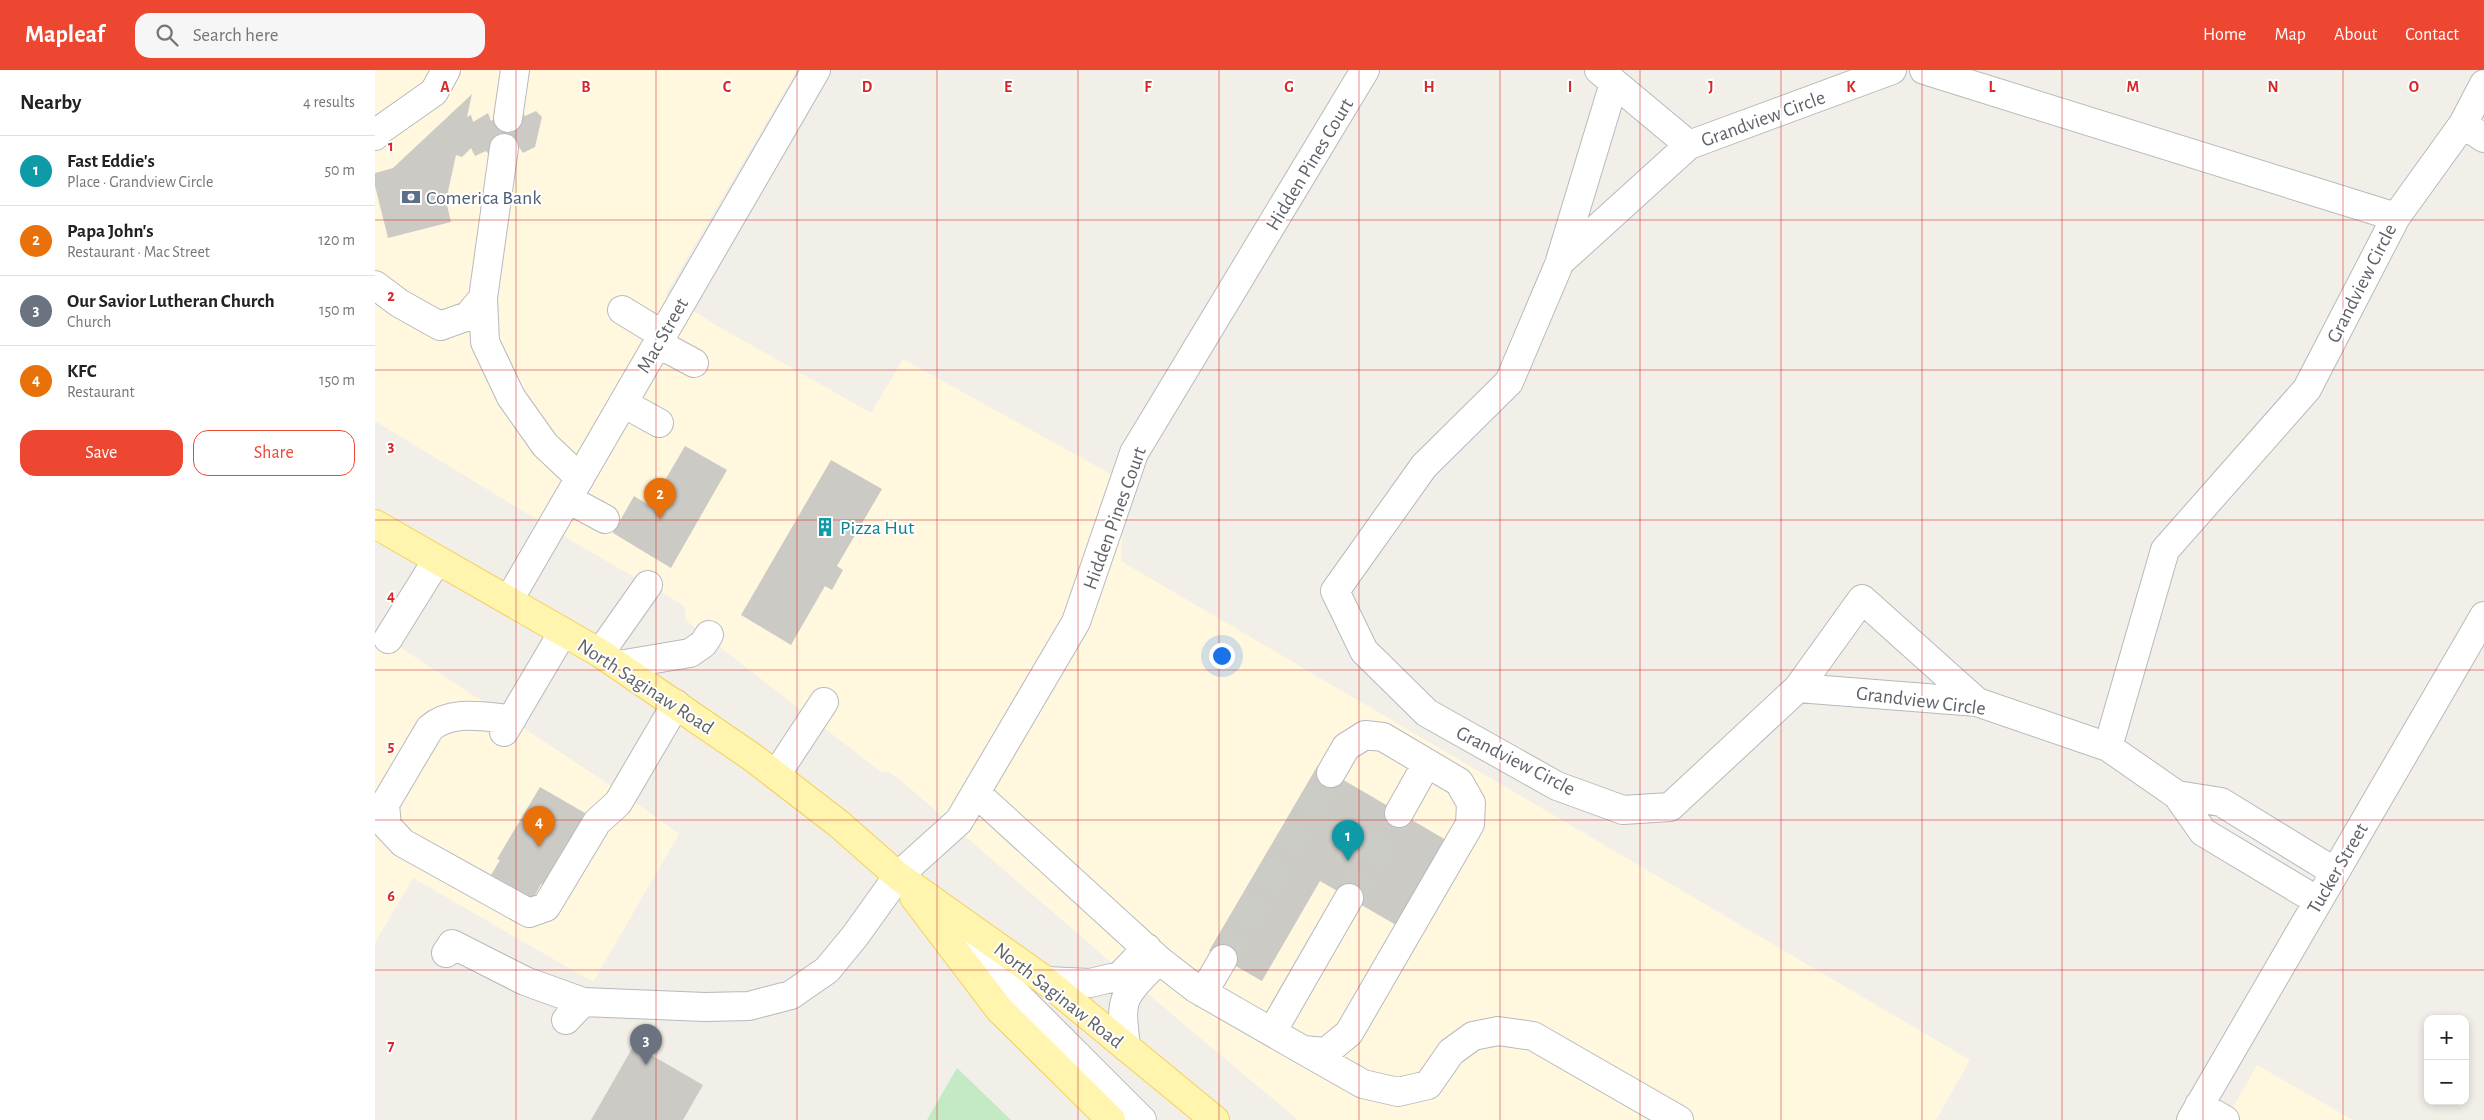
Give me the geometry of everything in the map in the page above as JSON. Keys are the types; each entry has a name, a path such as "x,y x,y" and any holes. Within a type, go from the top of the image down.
{"main road":[{"name":"North Saginaw Road","path":"375,524 610,659 676,704 776,775 839,824 898,876 1047,981 1215,1120"},
{"name":"North Saginaw Road","path":"898,876 999,1009 1111,1120"}],"street":[{"path":"375,136 380,130 434,92 446,70"},
{"path":"508,118 515,70"},
{"name":"Mac Street","path":"509,600 816,70"},
{"name":"Hidden Pines Court","path":"447,953 452,944 522,987 574,1011 749,1006 791,995 827,970 855,936 898,876 959,821 976,793 1077,622 1134,453 1365,70"},
{"name":"Grandview Circle","path":"1560,262 1689,144 1893,70"},
{"name":"Grandview Circle","path":"1924,70 2395,217 2307,389 2165,550 2108,747"},
{"name":"Grandview Circle","path":"1689,144 1607,76 1560,262 1509,382 1424,466 1335,591 1364,651 1427,713 1557,786 1623,810 1670,807 1797,688 1977,702 2108,747 2177,795 2203,832 2318,901"},
{"path":"2395,217 2474,131 2484,84"},
{"path":"504,148 483,298 485,342 511,397 574,488 605,519"},
{"path":"375,284 399,303 440,326 468,316 483,298"},
{"path":"622,310 694,363"},
{"path":"623,402 659,424"},
{"path":"388,640 437,560"},
{"path":"610,659 648,585"},
{"path":"1797,688 1862,599 1977,702"},
{"name":"Tucker Street","path":"2195,1113 2484,616"},
{"path":"563,632 508,726 457,716 441,719 430,728 385,804 387,826 403,843 434,854 529,913 546,907 597,822 616,809 676,704"},
{"path":"610,659 690,653 703,644 709,635"},
{"path":"776,775 824,702"},
{"path":"1303,1050 1326,1052 1349,1033 1470,824 1471,802 1459,782 1383,737 1365,735 1346,747 1331,773"},
{"path":"1399,813 1427,763"},
{"path":"976,793 1153,954 1203,993 1363,1084 1398,1092 1428,1085 1451,1052 1473,1036 1498,1032 1533,1036 1679,1120"},
{"name":"Grandview Circle","path":"2177,795 2221,802 2335,872"},
{"path":"434,854 433,876 511,920 526,927 549,922 554,916"},
{"path":"898,876 1142,1120"},
{"path":"1272,1032 1349,898"},
{"path":"1047,981 1090,983 1119,976 1153,954"},
{"path":"1126,1047 1122,1010 1130,989 1153,954"},
{"path":"1203,993 1223,959"},
{"path":"2195,1113 2225,1120"}],"shaded area":[{"path":"375,70 797,70 666,294 716,325 871,413 903,359 1125,482 1121,561 1970,1060 1936,1120 1298,1120 1123,973 898,778 889,772 881,772 690,624 686,619 685,608 678,602 587,550 375,421"},
{"path":"375,631 624,794 679,834 593,982 413,878 375,943"},
{"path":"2257,1065 2353,1120 2226,1120"}],"green space":[{"path":"957,1068 1011,1120 927,1120"}],"building":[{"path":"472,94 467,117 471,115 473,122 488,113 491,121 504,112 520,110 525,116 536,111 542,117 535,147 523,153 519,147 507,154 490,156 486,151 475,156 471,148 462,157 456,155 446,201 451,222 388,238 375,186 375,173 393,168"},
{"path":"685,446 727,470 671,568 613,533 634,496 650,506"},
{"name":"Pizza Hut","path":"831,460 882,489 837,566 843,570 832,590 825,586 791,645 741,615"},
{"path":"1318,765 1446,840 1396,925 1320,881 1262,981 1209,951"},
{"path":"540,787 585,813 574,832 581,836 544,886 541,884 533,899 491,875 500,860 497,859"},
{"path":"634,1045 703,1085 683,1120 591,1120"}],"tunnel":[{"path":"1223,959 1331,773"},
{"path":"1349,898 1399,813"}],"place":[{"name":"Comerica Bank","path":"411,197"},
{"name":"Papa John's","path":"660,519"},
{"name":"Pizza Hut","path":"825,527"},
{"name":"KFC","path":"539,847"},
{"name":"Fast Eddie's","path":"1348,861"},
{"name":"Our Savior Lutheran Church","path":"646,1065"}]}
